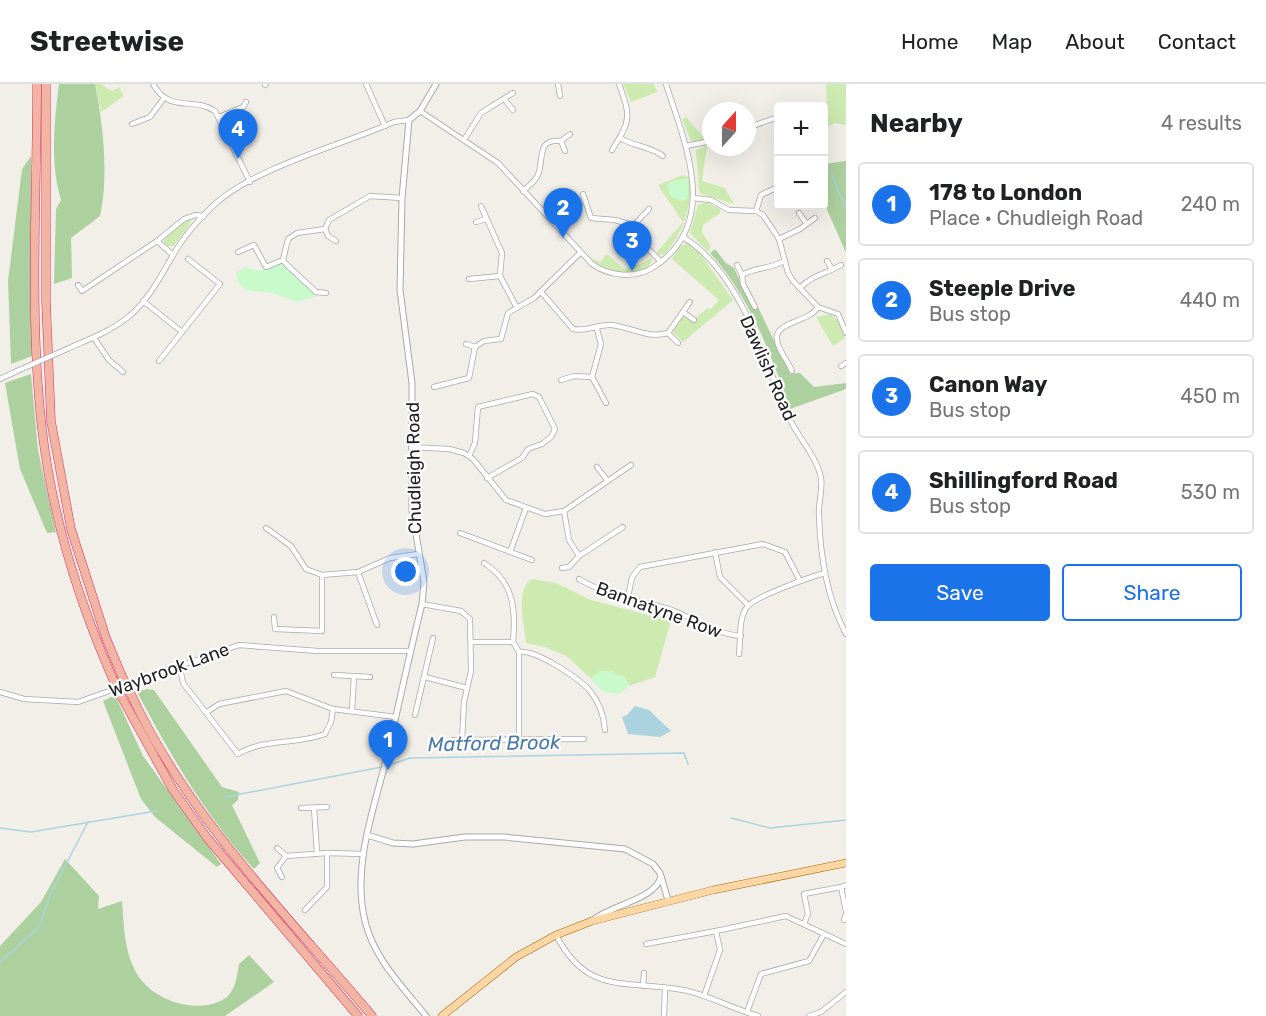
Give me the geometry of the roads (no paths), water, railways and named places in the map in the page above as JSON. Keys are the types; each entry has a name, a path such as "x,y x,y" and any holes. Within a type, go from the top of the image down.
{"highway":[{"path":"37,84 36,320 42,429 54,498 71,570 112,677 162,771 202,830 358,1016"},
{"path":"46,84 46,301 51,421 71,529 106,638 121,674 161,752 213,828 256,884 372,1016"}],"main road":[{"path":"442,1016 516,957 556,935 592,921 668,900 846,863"}],"street":[{"path":"153,84 164,98 178,105 209,108 219,117 250,182"},
{"path":"366,84 385,126"},
{"path":"0,378 94,338 128,317 143,301 191,228 218,202 250,182 303,157 385,126 409,120 420,111 436,84"},
{"path":"558,84 560,96"},
{"path":"612,150 627,128 630,115 619,84"},
{"path":"420,111 490,156 580,253 595,266 614,274 643,272 661,262 683,237 693,198 692,169 666,84"},
{"path":"464,140 481,113 513,93"},
{"path":"132,124 150,117 164,98"},
{"path":"505,100 513,110"},
{"path":"219,117 243,107 246,102"},
{"path":"756,125 774,119"},
{"name":"Chudleigh Road","path":"409,120 402,198 400,290 412,383 413,526 424,582 422,604 363,854 362,898 369,935 389,971 426,1016"},
{"path":"523,191 537,177 541,150 552,141 561,141 570,134"},
{"path":"620,138 636,147 655,150 663,156"},
{"path":"561,141 566,151"},
{"path":"686,146 702,143"},
{"path":"756,211 761,195 774,189"},
{"path":"583,194 591,218"},
{"path":"336,241 328,236 325,230 329,220 370,196 402,198"},
{"path":"693,198 711,200 733,211 756,211 766,218 778,239 791,278 818,307 835,312 846,333"},
{"path":"481,206 502,253 500,276 517,308"},
{"path":"633,226 649,209"},
{"path":"799,213 806,223"},
{"path":"78,285 82,291 157,241 184,219 195,215 204,216"},
{"path":"585,224 591,218 615,219 633,226 639,239 661,262"},
{"path":"778,239 800,229 815,218"},
{"path":"476,222 486,219"},
{"path":"283,260 287,241 292,235 325,230"},
{"name":"Dawlish Road","path":"683,237 704,250 735,297 758,339 787,414 821,477 818,511 821,554 825,573 846,634"},
{"path":"157,241 173,255"},
{"path":"238,252 254,245 266,267 283,260"},
{"path":"501,339 506,317 541,292 580,253"},
{"path":"159,361 220,284 188,259"},
{"path":"283,260 316,292 326,293"},
{"path":"742,275 755,268 775,266 784,261"},
{"path":"827,261 832,269"},
{"path":"737,265 743,284 755,307"},
{"path":"800,288 811,277 841,265"},
{"path":"469,279 500,276"},
{"path":"541,292 570,328 597,329 610,325 647,335 668,333 690,302"},
{"path":"143,301 182,332"},
{"path":"792,371 777,341 780,330 810,317 818,307"},
{"path":"683,312 694,320"},
{"path":"597,329 601,344 592,377 606,403"},
{"path":"668,333 678,343"},
{"path":"94,338 109,360 123,372"},
{"path":"434,387 469,378 475,347 484,341 501,339 509,342"},
{"path":"466,344 475,347"},
{"path":"788,361 795,358"},
{"path":"841,366 846,363"},
{"path":"561,380 574,376 592,377"},
{"path":"469,456 475,443 478,407 533,394 539,397 555,429 551,437 528,448 522,458 487,478"},
{"path":"411,447 458,450 469,456 506,500 545,514 564,511 631,465"},
{"path":"597,467 607,480"},
{"path":"510,552 526,508"},
{"path":"564,511 569,540 579,556"},
{"path":"562,568 569,567 579,556 622,527"},
{"path":"266,528 295,550 306,569 322,575 358,573 390,558 417,554"},
{"path":"460,532 532,560"},
{"path":"628,597 632,577 640,567 763,544 785,552 800,580"},
{"path":"715,552 720,577 748,605"},
{"path":"484,563 502,577 512,597 513,642 519,652 519,739"},
{"path":"358,573 377,625"},
{"path":"740,654 742,618 748,605 800,580 825,573"},
{"path":"274,616 276,629 322,631 322,575"},
{"name":"Bannatyne Row","path":"579,579 592,587 676,612 726,635 741,636"},
{"path":"422,604 465,613 471,624 462,740"},
{"path":"415,715 433,638"},
{"path":"471,642 513,642"},
{"name":"Waybrook Lane","path":"0,692 24,699 78,702 239,645 318,651 411,651"},
{"path":"519,652 530,652 577,680 597,701 605,730"},
{"path":"181,673 183,683 238,754 259,744 290,742 325,734 331,722 333,709"},
{"path":"334,675 370,677"},
{"path":"352,711 354,676"},
{"path":"425,677 467,688"},
{"path":"207,712 219,704 286,691 333,709 396,717"},
{"path":"589,705 597,701"},
{"path":"453,740 584,739"},
{"path":"301,808 327,807"},
{"path":"314,808 317,853"},
{"path":"367,835 393,843 413,844 465,837 504,837 625,849 646,859 661,876 668,900"},
{"path":"277,848 286,856 317,853 363,854"},
{"path":"304,910 327,887 327,853"},
{"path":"282,877 277,868 286,856"},
{"path":"592,921 606,910 650,894 656,888 661,876"},
{"path":"804,924 808,914 804,894 843,886 846,912 844,921"},
{"path":"646,944 716,932 786,916 846,944"},
{"path":"704,996 720,950 716,932"},
{"path":"747,1012 761,974 809,961 824,934"},
{"path":"556,935 569,958 602,981 665,988 704,996 758,1016"},
{"path":"643,986 644,973"},
{"path":"664,1016 665,988"},
{"path":"809,1016 822,1014 846,992"}],"water":[{"path":"635,706 649,710 671,731 660,737 628,734 622,717"}],"waterway":[{"path":"832,175 846,209"},
{"name":"Matford Brook","path":"387,766 410,758 684,753 688,764"},
{"name":"Matford Brook","path":"225,797 382,767"},
{"name":"Matford Brook","path":"0,828 31,832 156,811"},
{"name":"Matford Brook","path":"731,818 770,828 846,820"},
{"path":"0,962 39,927 51,893 88,822"}],"place":[{"name":"Shillingford Road","path":"238,159"},
{"name":"Steeple Drive","path":"563,238"},
{"name":"Canon Way","path":"632,271"},
{"name":"178 to London","path":"388,770"}]}
